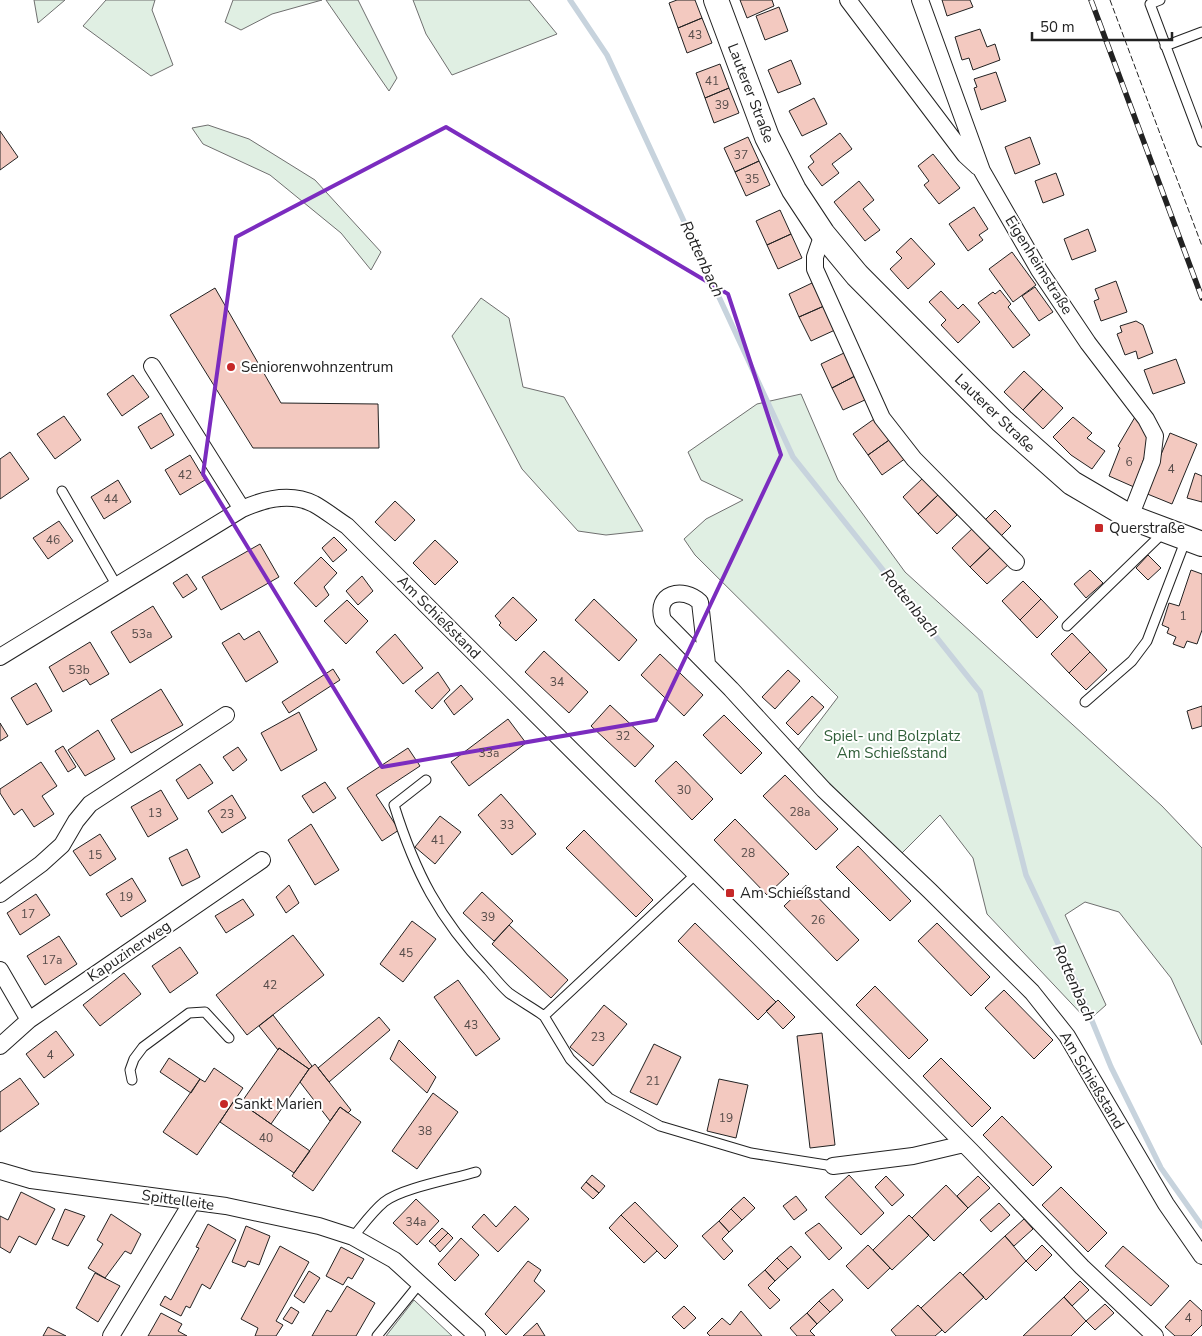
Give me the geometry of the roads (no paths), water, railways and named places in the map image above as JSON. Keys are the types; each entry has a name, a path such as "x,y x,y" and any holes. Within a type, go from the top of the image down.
{"street":[{"name":"Lauterer Straße","path":"716,0 767,136 794,190 823,234 857,275 1002,421 1072,483 1130,517 1185,538"},
{"path":"848,0 965,155 982,170"},
{"name":"Eigenheimstraße","path":"920,0 982,170 1039,270 1088,343 1146,419 1155,436 1155,449 1152,461 1130,517"},
{"path":"823,234 815,258 815,269 882,418 914,459 1016,562"},
{"path":"152,366 242,508"},
{"name":"Am Schießstand","path":"0,656 242,508 275,498 292,498 314,504 347,526 964,1144 1082,1267 1155,1336"},
{"name":"Am Schießstand","path":"707,664 824,790 1032,992 1067,1036 1166,1204 1202,1256"},
{"path":"0,894 41,864 62,845 76,821 90,804 226,714"},
{"name":"Kapuzinerweg","path":"0,1046 29,1020 262,860"},
{"path":"0,970 29,1020"},
{"path":"833,1166 913,1156 964,1144"},
{"name":"Spittelleite","path":"0,1172 31,1180 226,1206 304,1222 354,1237 394,1260 477,1336"},
{"path":"111,1336 192,1202"}],"lane":[{"path":"1160,0 1150,4 1202,142"},
{"path":"1165,46 1202,32"},
{"path":"62,491 117,586"},
{"path":"1067,626 1185,538"},
{"path":"1085,702 1132,661 1147,640 1185,538"},
{"path":"426,780 394,805 406,844 425,887 448,924 477,959 509,992 544,1016 570,1059 609,1098 660,1126 751,1153 833,1166"},
{"path":"544,1016 696,874"},
{"path":"132,1080 130,1070 134,1059 143,1047 189,1013 205,1012 229,1038"},
{"path":"354,1237 385,1201 400,1193 476,1172"},
{"path":"377,1336 420,1283"}],"waterway":[{"name":"Rottenbach","path":"570,0 607,55 793,457 980,692 1026,875 1076,982 1111,1067 1161,1168 1202,1226"}],"railway":[{"path":"1091,0 1202,298"}],"place":[{"name":"Seniorenwohnzentrum","path":"231,367"},
{"name":"Querstraße","path":"1099,528"},
{"name":"Am Schießstand","path":"730,893"},
{"name":"Sankt Marien","path":"224,1104"}],"park label":[{"name":"Spiel- und Bolzplatz Am Schießstand","path":"892,744"}]}
